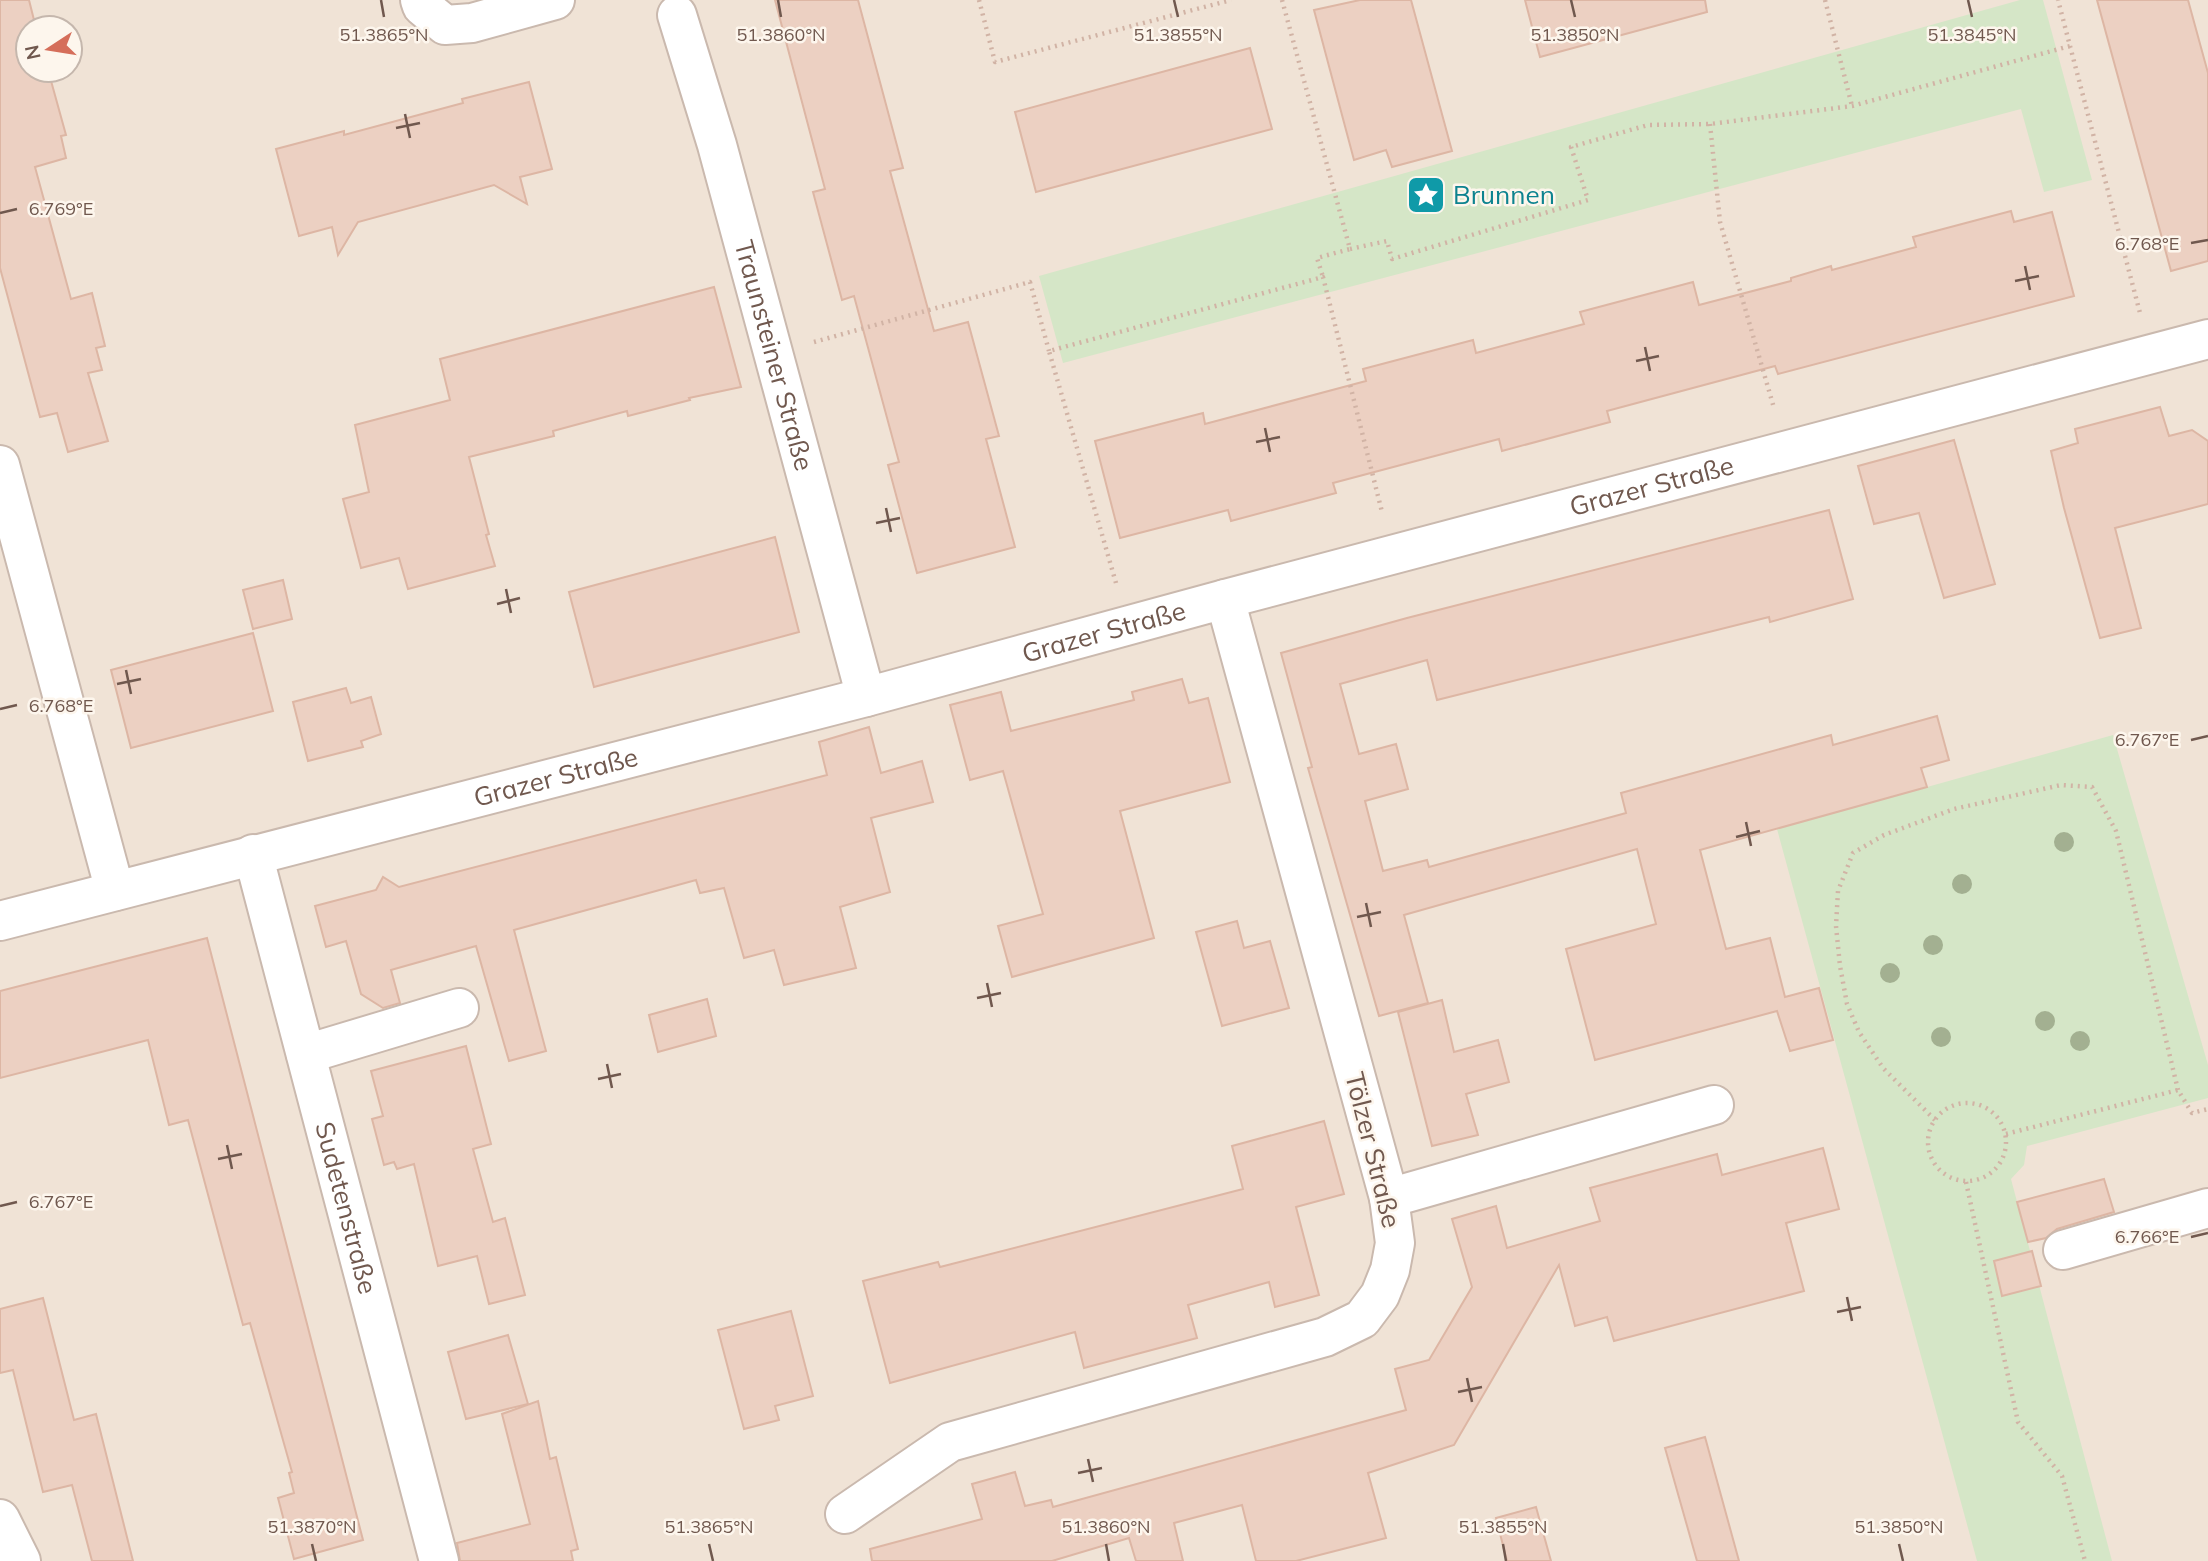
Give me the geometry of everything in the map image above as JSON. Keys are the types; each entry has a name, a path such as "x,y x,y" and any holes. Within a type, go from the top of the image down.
{"street":[{"path":"420,0 422,6 445,25 472,23 555,0"},
{"name":"Traunsteiner Straße","path":"672,5 717,145 866,697"},
{"name":"Grazer Straße","path":"0,921 866,697 2208,338"},
{"path":"0,465 115,891"},
{"name":"Tölzer Straße","path":"845,1514 950,1442 1325,1337 1362,1319 1380,1295 1390,1270 1395,1243 1389,1198 1225,599"},
{"name":"Sudetenstraße","path":"253,854 439,1561"},
{"path":"306,1054 459,1008"},
{"path":"1389,1198 1714,1105"},
{"path":"2063,1250 2208,1208"},
{"path":"0,1519 21,1561"}],"path":[{"path":"979,0 995,61 1230,0"},
{"path":"1282,0 1350,249"},
{"path":"1825,0 1852,106"},
{"path":"2058,0 2151,354"},
{"path":"1393,554 1317,258 1387,241 1392,259 1588,200 1572,147 1648,125 1710,124 1852,106 2070,46"},
{"path":"1710,124 1720,222 1786,450"},
{"path":"1049,351 1323,277"},
{"path":"773,354 1030,282 1129,625"},
{"path":"1935,1120 1883,1068 1859,1032 1847,1004 1836,926 1838,891 1853,853 1884,835 1954,809 2061,785 2092,787 2116,831 2178,1090 2192,1113 2208,1109"},
{"path":"2006,1134 2178,1090"},
{"path":"1976,1103 1996,1115 2006,1134 2006,1151 2000,1163 1991,1173 1979,1179 1966,1182 1944,1174 1930,1154 1929,1131 1942,1111 1953,1105 1976,1103"},
{"path":"1966,1182 2018,1422 2062,1476 2085,1561"}],"shaded area":[{"path":"0,0 2208,0 2208,1561 0,1561"}],"green space":[{"path":"2020,0 2043,0 2092,180 2044,192 2021,109 1063,363 1039,276"},
{"path":"2113,735 2208,1065 2208,1098 2027,1146 2024,1165 2011,1179 2112,1561 1977,1561 1777,829"}],"building":[{"path":"0,0 29,0 32,14 14,14 14,84 52,84 66,135 61,136 66,158 35,167 71,299 92,293 105,346 96,348 102,370 88,373 108,441 68,452 57,413 40,417 0,268"},
{"path":"775,0 858,0 903,168 890,171 934,331 968,322 999,436 986,439 1015,547 917,573 888,465 899,462 854,296 842,300 813,192 825,189"},
{"path":"1360,0 1411,0 1452,151 1392,167 1386,150 1354,160 1314,10"},
{"path":"1525,0 1705,0 1707,12 1540,57"},
{"path":"2097,0 2188,0 2208,73 2208,261 2171,271"},
{"path":"1250,48 1272,129 1036,192 1015,112"},
{"path":"529,82 552,169 520,177 527,204 494,185 358,222 338,255 332,227 299,236 276,149 344,131 344,135 463,103 462,99"},
{"path":"2011,211 2014,222 2052,212 2074,296 1778,374 1775,366 1607,411 1610,422 1502,451 1499,439 1333,483 1336,493 1231,521 1228,510 1120,538 1095,441 1203,413 1205,424 1366,381 1363,369 1473,340 1476,353 1584,324 1580,312 1693,282 1699,305 1791,281 1791,278 1831,266 1832,270 1916,247 1913,237"},
{"path":"714,287 741,387 689,398 690,400 628,416 627,411 553,431 554,436 469,457 495,566 408,589 399,558 361,568 343,499 369,492 355,425 450,400 440,359"},
{"path":"2160,407 2169,436 2192,430 2208,441 2208,504 2115,528 2141,628 2100,638 2051,451 2078,443 2075,429"},
{"path":"1954,440 1995,584 1944,598 1919,513 1874,524 1858,466"},
{"path":"1829,510 1853,599 1770,622 1769,617 1437,700 1427,660 1340,684 1359,754 1396,744 1408,789 1365,801 1383,871 1427,860 1429,867 1626,813 1621,793 1831,735 1833,745 1937,716 1949,760 1921,768 1927,787 1700,850 1726,949 1770,938 1785,997 1819,988 1833,1040 1790,1051 1777,1011 1595,1060 1566,949 1656,924 1637,849 1404,915 1428,1003 1379,1016 1308,768 1312,767 1281,653"},
{"path":"775,537 799,632 594,687 569,592"},
{"path":"283,580 292,619 253,629 243,590"},
{"path":"253,633 273,711 131,748 111,670"},
{"path":"1182,679 1189,703 1208,698 1230,782 1120,811 1154,938 1012,977 998,926 1043,914 1003,771 970,780 950,705 1001,692 1011,731 1134,700 1132,692"},
{"path":"346,688 351,703 371,697 381,734 361,741 363,747 308,761 293,702"},
{"path":"869,727 881,773 922,761 933,802 871,818 890,892 840,907 856,968 784,985 774,950 744,958 724,888 700,893 696,880 514,930 546,1051 509,1061 476,946 391,970 400,1003 383,1008 361,994 346,941 326,947 315,906 376,890 383,877 399,887 827,775 819,742"},
{"path":"1237,921 1244,948 1270,941 1289,1008 1222,1026 1196,932"},
{"path":"207,938 363,1540 294,1559 278,1498 294,1493 289,1473 292,1472 250,1323 243,1325 188,1120 169,1125 148,1040 0,1078 0,991"},
{"path":"707,999 716,1036 658,1052 649,1015"},
{"path":"1442,1000 1454,1052 1498,1040 1509,1082 1466,1094 1478,1135 1432,1146 1398,1012"},
{"path":"466,1046 491,1144 473,1149 493,1222 505,1218 525,1295 489,1304 477,1256 438,1266 414,1164 397,1169 394,1162 384,1165 372,1119 383,1116 371,1071"},
{"path":"1324,1121 1344,1194 1296,1207 1319,1295 1275,1307 1269,1282 1188,1305 1197,1338 1084,1368 1075,1332 890,1383 863,1281 938,1262 940,1267 1243,1189 1232,1146"},
{"path":"1823,1148 1839,1209 1786,1223 1804,1291 1614,1341 1607,1317 1575,1326 1559,1265 1454,1445 1368,1473 1386,1538 1296,1561 1256,1561 1242,1505 1174,1523 1183,1561 1136,1561 1129,1538 1052,1561 872,1561 870,1549 982,1519 972,1484 1015,1472 1025,1506 1051,1500 1053,1507 1406,1410 1395,1369 1429,1360 1472,1287 1452,1219 1496,1206 1507,1248 1600,1221 1590,1188 1717,1154 1722,1175"},
{"path":"2104,1179 2114,1212 2057,1229 2046,1238 2028,1242 2017,1202"},
{"path":"2032,1251 2041,1286 2002,1296 1994,1261"},
{"path":"43,1298 74,1420 96,1414 133,1561 92,1561 72,1485 43,1492 13,1370 0,1373 0,1309"},
{"path":"791,1311 813,1396 775,1406 779,1420 744,1429 718,1330"},
{"path":"508,1335 528,1404 466,1419 448,1352"},
{"path":"538,1401 550,1459 556,1457 578,1549 571,1551 573,1561 460,1561 457,1543 530,1524 502,1414"},
{"path":"1705,1437 1739,1561 1697,1561 1665,1448"},
{"path":"1536,1507 1551,1561 1507,1561 1496,1518"}],"place":[{"name":"Brunnen","path":"1426,195"}]}
